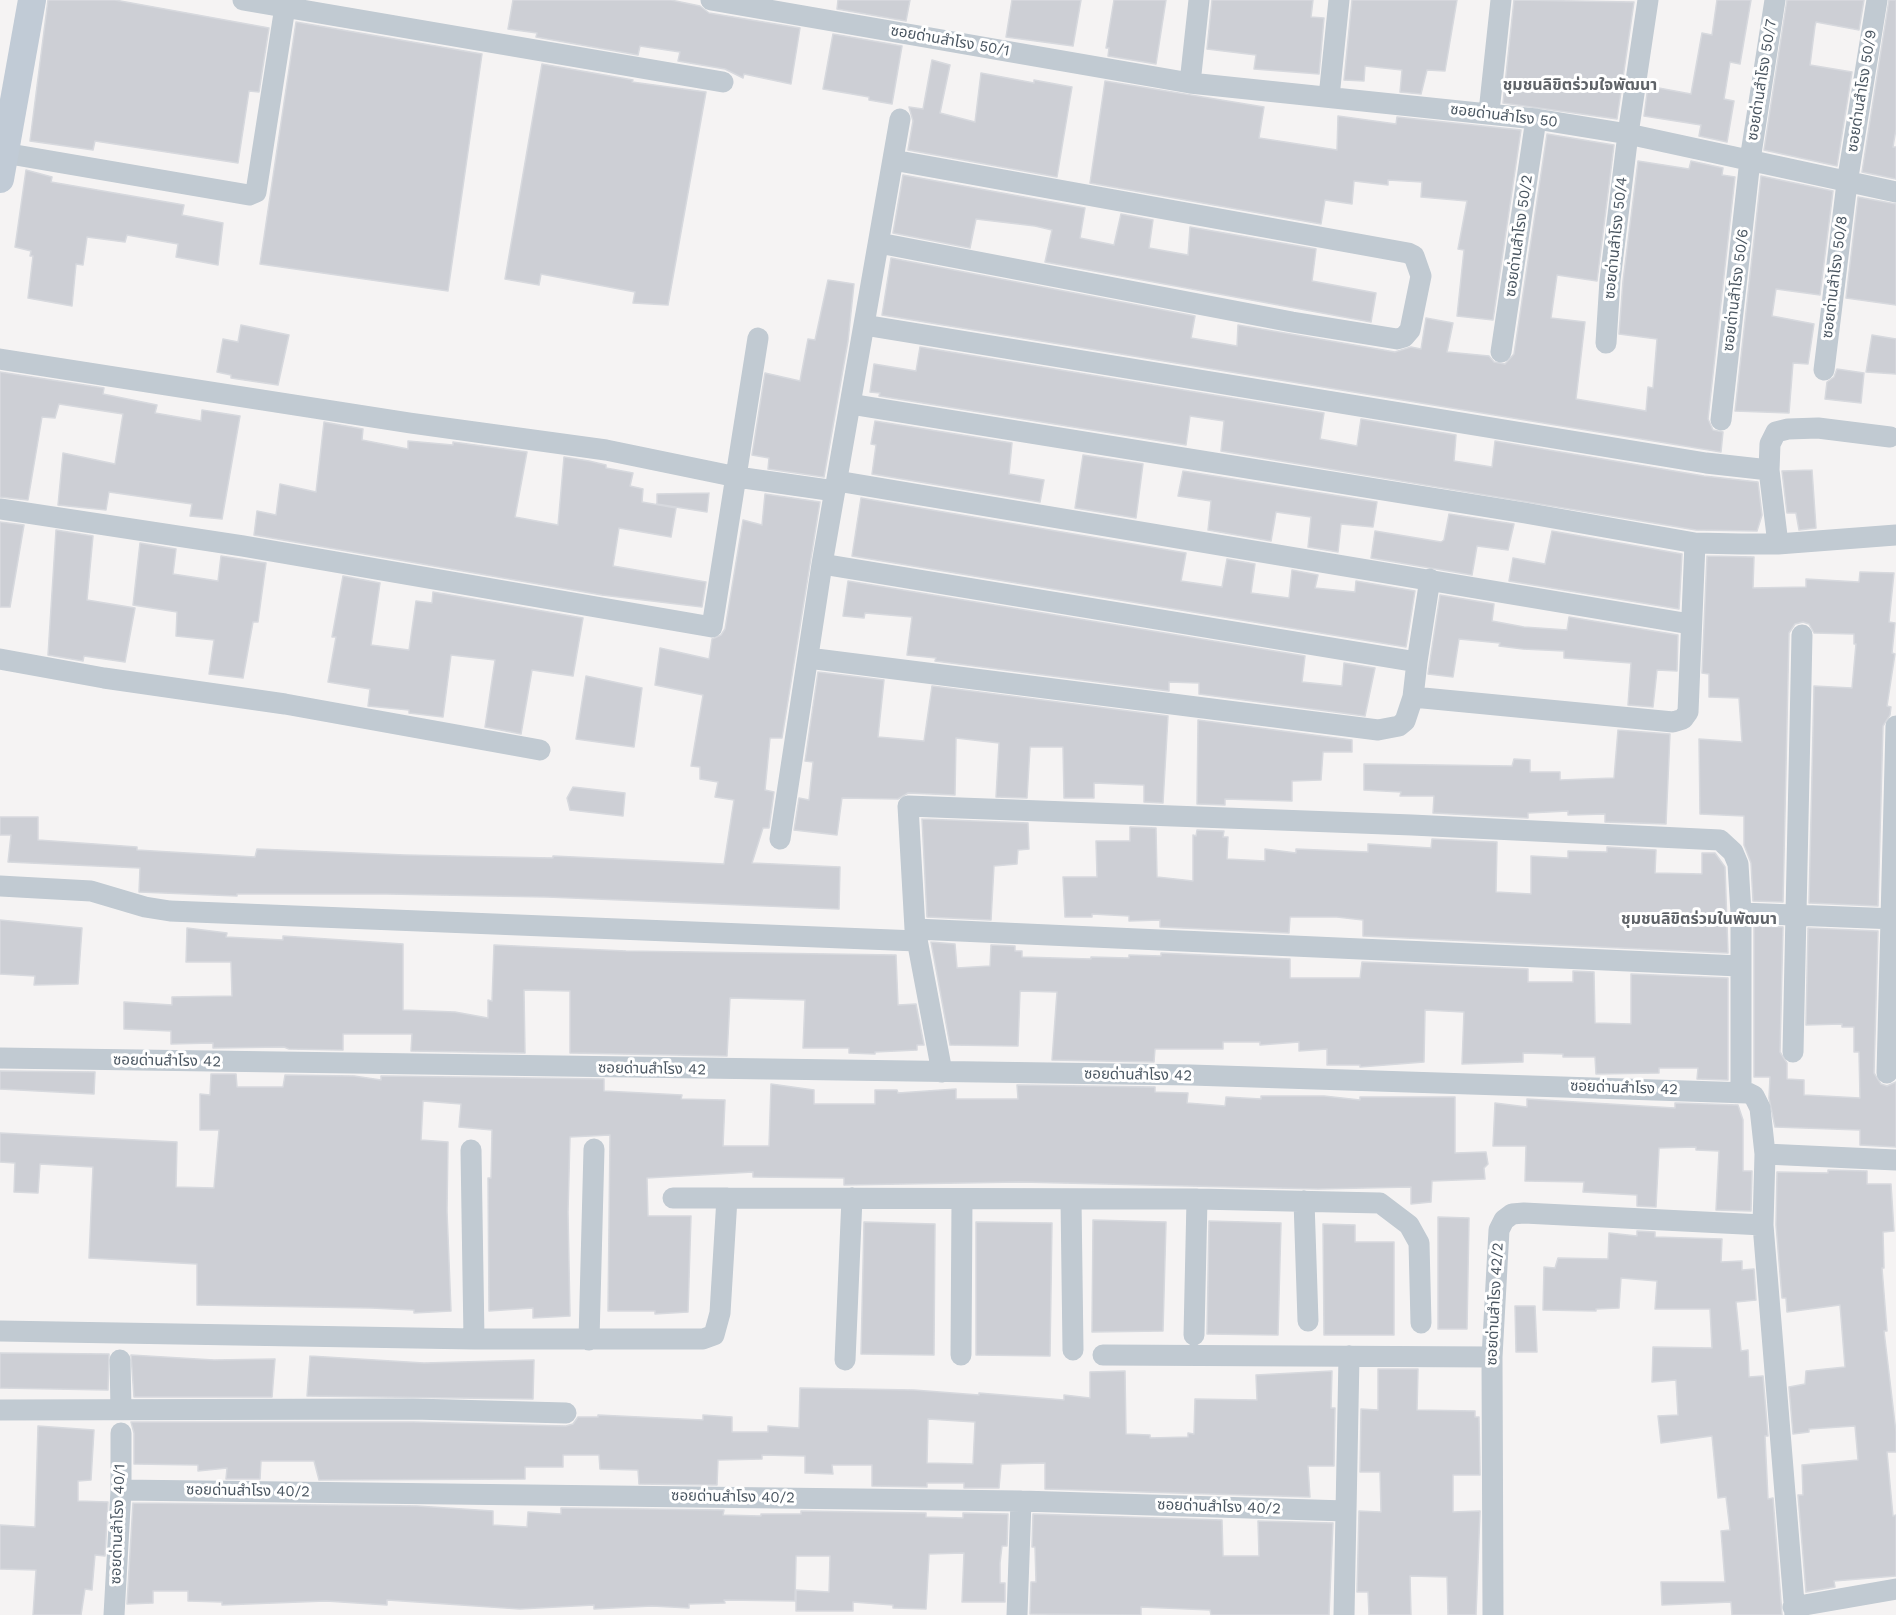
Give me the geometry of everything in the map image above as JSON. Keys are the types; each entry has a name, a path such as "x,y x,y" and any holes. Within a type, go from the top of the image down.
{"main road":[{"path":"2,166 7,98 32,0"}],"street":[{"path":"243,0 723,82"},
{"name":"ซอยด่านสำโรง 50/1","path":"711,0 739,3 1190,83"},
{"path":"1190,83 1199,0"},
{"path":"1329,97 1339,0"},
{"path":"1489,112 1501,0"},
{"name":"ซอยด่านสำโรง 50/4","path":"1606,343 1610,280 1648,0"},
{"name":"ซอยด่านสำโรง 50/7","path":"1750,160 1774,0"},
{"name":"ซอยด่านสำโรง 50/9","path":"1847,183 1877,0"},
{"path":"2,166 249,195 256,192 285,7"},
{"name":"ซอยด่านสำโรง 50","path":"1190,83 1489,112 1536,119 1628,134 1896,192"},
{"path":"780,839 822,564 900,119"},
{"name":"ซอยด่านสำโรง 50/2","path":"1501,352 1536,119"},
{"path":"879,243 1280,320 1397,339 1404,337 1410,330 1422,276 1414,256 1408,253 893,160"},
{"name":"ซอยด่านสำโรง 50/6","path":"1721,420 1750,160"},
{"name":"ซอยด่านสำโรง 50/8","path":"1824,370 1847,183"},
{"path":"864,325 1706,463 1769,470"},
{"path":"0,509 243,546 712,627 758,338"},
{"path":"0,359 410,423 606,450 737,477 836,486 1430,579 1690,624"},
{"path":"850,404 1525,513 1695,543 1778,544 1896,536"},
{"path":"1778,544 1769,470 1770,444 1773,436 1781,430 1818,428 1890,437"},
{"path":"1413,697 1673,722 1683,719 1688,712 1695,543"},
{"path":"822,564 1417,662"},
{"path":"807,658 1378,730 1399,726 1405,721 1413,697 1430,579"},
{"path":"1793,1052 1802,635"},
{"path":"0,659 341,713 540,750"},
{"path":"1887,1073 1894,919 1896,726"},
{"path":"942,1072 916,935 908,806 1412,825 1720,840 1733,852 1738,864 1741,913 1739,966 1741,1091 1754,1096 1758,1102 1765,1154 1763,1225 1794,1611 1896,1589"},
{"path":"0,886 91,891 145,907 170,911 916,935 1739,966"},
{"path":"1741,913 1894,919"},
{"name":"ซอยด่านสำโรง 42","path":"0,1058 1191,1075 1741,1091"},
{"path":"589,1340 594,1149"},
{"path":"471,1150 474,1340"},
{"path":"1765,1154 1896,1160"},
{"path":"673,1198 1197,1199 1380,1203 1409,1225 1419,1243 1421,1323"},
{"path":"0,1331 474,1340 687,1340 714,1335 720,1313 727,1198"},
{"path":"845,1360 852,1198"},
{"path":"961,1355 962,1199"},
{"path":"1071,1199 1073,1350"},
{"path":"1194,1335 1197,1199"},
{"path":"1304,1201 1308,1322"},
{"name":"ซอยด่านสำโรง 42/2","path":"1493,1615 1492,1357 1499,1230 1504,1220 1512,1214 1763,1225"},
{"path":"1103,1355 1492,1357"},
{"path":"1344,1615 1349,1356"},
{"path":"120,1360 121,1410"},
{"path":"0,1410 413,1409 566,1413"},
{"name":"ซอยด่านสำโรง 40/1","path":"114,1615 121,1490 121,1432"},
{"name":"ซอยด่านสำโรง 40/2","path":"121,1490 1022,1501 1346,1511"},
{"path":"1017,1615 1022,1501"}],"building":[{"path":"48,0 115,0 269,28 259,92 249,91 238,163 95,141 93,150 30,141"},
{"path":"513,0 671,0 700,6 709,13 800,28 791,84 744,74 743,78 725,69 678,61 680,52 640,46 638,55 536,37 537,33 508,29"},
{"path":"838,0 910,0 906,21 837,9"},
{"path":"1012,0 1081,0 1073,46 1006,37"},
{"path":"1114,0 1166,0 1156,64 1108,56 1109,48 1106,48"},
{"path":"1212,0 1313,0 1311,17 1324,18 1319,74 1254,69 1256,55 1207,49"},
{"path":"1352,0 1457,0 1445,71 1427,70 1421,94 1400,92 1402,70 1365,66 1364,81 1344,80"},
{"path":"1514,0 1634,2 1617,119 1503,103"},
{"path":"1717,0 1751,0 1740,64 1730,62 1724,99 1734,101 1727,142 1699,136 1701,125 1644,116 1648,86 1691,94 1702,33 1712,35"},
{"path":"1787,0 1864,0 1859,30 1816,22 1815,26 1810,65 1852,72 1837,166 1764,150"},
{"path":"1889,0 1896,0 1896,129 1893,147 1896,147 1896,179 1862,172"},
{"path":"296,22 482,54 448,291 260,264"},
{"path":"833,34 902,46 892,104 869,100 869,97 823,89"},
{"path":"932,60 950,65 940,113 975,122 981,73 1034,83 1034,80 1072,87 1057,177 908,150 913,121 909,107 923,109"},
{"path":"542,64 633,80 632,82 706,92 668,305 633,303 635,292 541,274 539,285 505,279"},
{"path":"1105,81 1264,107 1259,138 1337,150 1338,116 1396,124 1397,117 1521,130 1493,320 1457,316 1464,250 1458,249 1467,201 1421,197 1422,182 1388,180 1388,185 1354,181 1352,204 1325,200 1321,224 1090,183"},
{"path":"1547,134 1614,145 1597,281 1557,275 1551,318 1585,322 1576,399 1646,411 1648,387 1653,388 1657,339 1619,334 1623,281 1638,161 1689,169 1691,161 1723,168 1722,175 1735,177 1708,419 1713,430 1723,432 1721,452 882,315 891,258 1195,316 1191,338 1237,346 1238,325 1395,352 1411,347 1421,349 1426,318 1453,323 1447,352 1489,356 1494,362 1505,364 1514,354"},
{"path":"26,170 52,177 51,182 184,205 182,215 223,223 218,265 176,257 178,244 127,235 125,242 87,237 83,265 76,264 72,306 28,298 33,256 30,256 31,251 15,247"},
{"path":"903,175 1085,208 1080,238 1114,245 1121,214 1153,220 1149,248 1188,255 1190,227 1316,249 1312,281 1376,293 1371,322 1045,262 1052,230 1035,226 976,219 970,248 893,233"},
{"path":"1761,176 1833,191 1820,295 1776,289 1772,316 1814,324 1808,364 1793,363 1789,413 1735,411"},
{"path":"1858,197 1896,204 1896,305 1846,298"},
{"path":"828,280 854,284 848,341 824,477 768,469 769,458 752,455 765,373 800,381 808,339 815,340"},
{"path":"241,325 289,335 278,385 231,378 231,375 217,372 223,339 238,342"},
{"path":"1872,335 1896,339 1896,374 1866,372"},
{"path":"920,347 1324,413 1320,439 1357,446 1361,419 1456,435 1454,461 1492,467 1495,441 1704,476 1758,482 1762,515 1757,531 1696,530 1221,451 1224,421 1190,416 1186,445 879,396 880,393 870,392 874,364 916,371"},
{"path":"1837,369 1864,373 1861,403 1825,399 1827,382 1834,377"},
{"path":"0,372 104,388 103,394 157,405 155,413 201,421 202,410 240,416 222,519 190,516 192,504 109,492 106,510 58,505 63,453 115,464 123,414 59,404 55,418 42,417 28,500 0,497"},
{"path":"875,421 1012,443 1009,474 1044,480 1040,502 872,474 876,445 871,444"},
{"path":"324,422 363,429 362,440 408,449 408,441 453,445 453,442 527,452 515,517 558,525 564,457 633,473 630,486 643,489 642,502 676,508 671,537 619,528 613,566 706,582 702,607 602,595 254,535 257,511 276,515 280,484 316,492"},
{"path":"1083,455 1143,464 1136,518 1075,508"},
{"path":"1812,470 1816,528 1799,530 1796,513 1787,513 1782,471"},
{"path":"1183,471 1377,502 1373,527 1341,524 1338,552 1308,547 1311,517 1276,512 1271,541 1208,530 1211,501 1178,496"},
{"path":"709,493 707,512 657,504 657,494"},
{"path":"765,494 820,502 782,738 770,738 765,790 774,792 769,828 763,828 752,863 840,867 839,909 547,897 387,894 237,894 237,896 139,892 140,868 8,862 11,835 0,835 0,817 38,817 38,840 137,847 137,850 255,857 257,849 405,855 553,858 553,856 724,864 734,800 715,797 718,782 700,779 700,767 691,766 703,695 655,685 660,648 709,659 712,639 721,635 725,629 743,520 762,525"},
{"path":"861,498 1186,553 1181,581 1222,587 1227,559 1255,564 1251,593 1289,598 1292,570 1318,575 1315,588 1355,592 1356,581 1415,591 1406,647 852,556"},
{"path":"1449,514 1514,524 1508,550 1477,546 1472,575 1371,558 1375,531 1441,542 1444,540"},
{"path":"0,522 24,525 10,607 0,607"},
{"path":"56,530 93,536 87,600 135,608 125,662 84,656 83,661 48,655"},
{"path":"1552,531 1682,554 1679,609 1509,581 1513,558 1545,564"},
{"path":"140,543 176,549 173,574 218,581 221,556 266,563 258,622 253,622 243,678 209,674 214,640 176,636 177,612 133,605"},
{"path":"1707,556 1754,557 1753,588 1806,587 1806,579 1859,582 1860,572 1894,573 1889,622 1895,623 1892,653 1895,654 1887,706 1891,707 1890,715 1883,726 1878,906 1809,903 1814,686 1852,688 1856,644 1854,644 1854,634 1814,633 1809,624 1803,622 1795,624 1789,633 1783,902 1753,901 1751,863 1744,845 1744,816 1700,814 1699,739 1742,742 1739,698 1709,697 1709,674 1702,673"},
{"path":"343,576 380,583 371,645 409,650 416,601 432,603 433,592 583,618 573,676 532,670 521,734 485,727 495,660 451,655 443,717 409,713 409,710 368,706 370,689 328,682 336,637 332,637"},
{"path":"848,581 1305,656 1302,682 1342,686 1344,663 1375,668 1365,716 1199,694 1199,683 1169,682 1169,691 935,661 936,658 907,655 912,617 865,613 864,618 843,616"},
{"path":"1440,595 1494,604 1492,621 1524,627 1567,630 1569,617 1678,635 1677,671 1657,670 1653,707 1628,705 1631,663 1564,658 1564,651 1523,649 1499,646 1500,643 1459,639 1453,677 1428,674"},
{"path":"818,672 884,680 878,737 924,741 932,686 1168,716 1163,803 1144,802 1144,785 1094,783 1094,798 1064,798 1063,747 1030,747 1027,798 996,797 999,743 956,738 955,795 908,793 898,799 842,798 837,835 794,830 799,798 809,800 813,762 805,761"},
{"path":"586,676 642,688 634,747 576,739"},
{"path":"1198,720 1352,740 1352,752 1323,752 1321,780 1292,781 1292,801 1225,799 1225,805 1197,804"},
{"path":"1618,730 1670,734 1666,824 1605,822 1605,814 1568,815 1568,811 1528,813 1528,818 1433,813 1434,796 1400,796 1401,792 1364,790 1364,764 1512,766 1514,759 1530,760 1530,772 1560,772 1560,780 1614,778"},
{"path":"573,787 625,793 623,816 570,810 567,798"},
{"path":"922,819 1028,823 1029,849 1018,850 1017,864 994,866 991,920 927,917"},
{"path":"1130,827 1156,828 1157,877 1193,881 1193,835 1196,836 1197,830 1224,831 1223,837 1228,837 1227,859 1265,861 1265,849 1296,853 1296,849 1368,852 1368,844 1431,848 1432,839 1497,842 1496,892 1531,894 1531,856 1568,858 1568,851 1607,852 1607,847 1656,850 1655,873 1702,874 1702,853 1715,853 1725,867 1728,953 1363,936 1363,920 1337,917 1290,917 1289,933 1160,927 1160,920 1129,921 1129,916 1092,914 1092,917 1065,917 1063,877 1097,877 1096,841 1130,841"},
{"path":"0,920 82,928 78,984 34,985 35,976 0,974"},
{"path":"1754,926 1783,927 1780,1052 1787,1063 1787,1079 1804,1080 1804,1095 1860,1098 1859,1052 1854,1052 1854,1027 1842,1027 1842,1024 1806,1025 1808,928 1878,931 1874,1073 1881,1084 1887,1086 1896,1082 1896,1147 1860,1145 1860,1130 1775,1127 1769,1098 1770,1077 1754,1077"},
{"path":"187,928 227,933 226,937 283,940 283,936 403,944 403,1010 455,1012 488,1018 488,1000 492,1001 494,945 626,951 896,955 898,1005 916,1004 924,1045 917,1045 917,1050 875,1052 875,1054 849,1053 849,1048 803,1048 805,1000 730,998 727,1056 570,1053 570,991 524,990 525,1053 411,1051 412,1034 343,1034 343,1050 284,1047 213,1048 213,1043 171,1044 171,1031 124,1029 124,1002 172,1005 172,997 232,996 231,962 186,962"},
{"path":"931,942 955,944 957,968 990,966 991,945 1015,946 1015,951 1022,951 1022,957 1129,958 1129,955 1161,956 1161,953 1290,959 1290,978 1360,978 1362,962 1528,969 1528,982 1573,982 1573,971 1594,972 1595,1023 1631,1024 1631,974 1728,978 1728,1080 1697,1079 1698,1068 1659,1068 1659,1073 1596,1074 1595,1057 1563,1057 1563,1054 1523,1053 1523,1062 1462,1064 1464,1012 1425,1010 1424,1062 1360,1067 1360,1065 1327,1065 1327,1049 1299,1051 1299,1042 1260,1045 1260,1042 1223,1042 1223,1049 1155,1049 1154,1062 1052,1060 1057,992 1020,991 1018,1046 950,1045"},
{"path":"0,1071 95,1072 94,1094 0,1089"},
{"path":"211,1074 236,1074 237,1087 283,1087 285,1075 354,1076 381,1080 381,1076 604,1079 604,1091 682,1095 681,1099 725,1100 723,1146 769,1146 771,1084 814,1090 814,1104 875,1104 875,1090 897,1090 898,1093 956,1089 956,1099 1018,1099 1017,1085 1155,1087 1155,1092 1188,1093 1187,1103 1225,1106 1226,1097 1261,1099 1261,1096 1324,1096 1360,1100 1360,1097 1455,1097 1455,1153 1486,1152 1488,1164 1484,1168 1485,1179 1432,1181 1431,1202 1411,1204 1411,1187 1318,1189 1020,1182 844,1185 844,1178 753,1177 753,1172 647,1178 648,1216 691,1216 688,1312 655,1314 655,1311 608,1311 610,1135 570,1137 568,1212 570,1316 533,1318 533,1308 489,1311 488,1178 491,1178 492,1130 459,1127 461,1104 423,1101 421,1140 448,1142 447,1211 451,1311 414,1313 414,1310 371,1308 197,1305 197,1264 89,1258 93,1167 40,1164 38,1193 14,1192 15,1163 0,1162 0,1133 177,1142 176,1187 214,1188 219,1130 200,1130 200,1094 210,1095"},
{"path":"1527,1099 1675,1108 1675,1103 1738,1105 1743,1120 1743,1171 1752,1171 1751,1211 1716,1210 1719,1151 1696,1150 1696,1147 1659,1148 1656,1207 1637,1206 1637,1195 1583,1192 1584,1182 1525,1181 1526,1146 1493,1146 1495,1103 1527,1107"},
{"path":"1828,1170 1867,1171 1867,1184 1891,1184 1894,1231 1883,1232 1884,1268 1882,1268 1887,1331 1884,1331 1896,1432 1896,1452 1887,1452 1893,1516 1896,1515 1896,1576 1834,1581 1835,1587 1806,1592 1798,1495 1803,1495 1802,1465 1858,1460 1855,1426 1809,1429 1809,1432 1793,1434 1789,1387 1805,1384 1806,1371 1845,1367 1840,1305 1787,1312 1786,1298 1782,1298 1776,1225 1777,1172 1828,1173"},
{"path":"1438,1217 1469,1218 1467,1329 1438,1329"},
{"path":"1093,1220 1166,1222 1163,1331 1092,1332"},
{"path":"1209,1221 1281,1223 1278,1335 1207,1334"},
{"path":"864,1222 935,1224 934,1355 861,1354"},
{"path":"976,1222 1052,1223 1050,1356 976,1355"},
{"path":"1323,1224 1355,1225 1355,1242 1394,1242 1394,1335 1324,1335"},
{"path":"1637,1231 1655,1232 1655,1237 1722,1239 1721,1262 1742,1261 1742,1270 1754,1269 1756,1300 1736,1302 1741,1351 1748,1350 1749,1377 1763,1376 1768,1436 1765,1436 1768,1499 1773,1498 1782,1615 1732,1615 1731,1602 1662,1605 1661,1582 1725,1582 1721,1531 1730,1530 1726,1497 1718,1498 1712,1436 1661,1443 1658,1416 1678,1415 1676,1380 1652,1382 1653,1347 1712,1348 1710,1309 1655,1309 1657,1281 1621,1278 1619,1308 1596,1309 1596,1311 1543,1310 1544,1267 1555,1268 1558,1258 1608,1259 1609,1233 1637,1236"},
{"path":"1515,1306 1535,1306 1537,1352 1516,1352"},
{"path":"0,1353 109,1354 108,1390 0,1388"},
{"path":"131,1355 214,1360 275,1359 272,1397 134,1397"},
{"path":"310,1356 424,1363 534,1360 533,1399 307,1396"},
{"path":"1378,1369 1418,1369 1417,1410 1475,1411 1475,1417 1479,1417 1480,1475 1453,1475 1453,1512 1480,1511 1476,1615 1448,1615 1447,1577 1410,1576 1411,1615 1369,1615 1368,1592 1357,1592 1359,1511 1381,1512 1380,1472 1360,1472 1361,1409 1378,1410"},
{"path":"1125,1371 1126,1434 1150,1435 1150,1438 1188,1437 1188,1433 1194,1434 1195,1399 1257,1400 1256,1375 1332,1371 1331,1408 1335,1408 1334,1466 1308,1466 1310,1497 1045,1489 1045,1463 1001,1464 999,1488 964,1488 964,1483 927,1483 927,1487 872,1486 872,1465 832,1465 833,1474 805,1473 805,1456 762,1455 762,1459 718,1460 717,1485 639,1484 638,1470 600,1469 599,1455 563,1455 563,1467 525,1467 525,1479 319,1480 314,1461 261,1461 260,1479 226,1479 227,1468 198,1471 198,1465 134,1464 134,1433 131,1422 413,1422 566,1426 573,1424 578,1417 598,1417 598,1415 703,1420 703,1415 732,1417 732,1432 768,1432 768,1426 799,1428 800,1388 914,1390 1064,1400 1064,1395 1090,1398 1090,1372","holes":["928,1419 975,1422 973,1464 927,1463"]},
{"path":"38,1426 94,1430 91,1480 78,1481 78,1501 108,1502 105,1556 95,1555 92,1590 85,1589 81,1615 33,1615 36,1570 0,1569 0,1525 35,1527"},
{"path":"133,1503 417,1506 493,1511 493,1525 527,1527 528,1512 561,1514 561,1508 724,1510 723,1515 761,1516 761,1514 801,1514 801,1511 926,1513 926,1517 963,1518 963,1513 1008,1514 1007,1546 1002,1546 1000,1563 1000,1583 1005,1583 1005,1602 962,1602 964,1553 929,1554 926,1609 893,1608 893,1605 853,1602 853,1611 796,1611 796,1590 829,1592 830,1556 796,1556 795,1601 724,1600 725,1603 689,1604 689,1608 652,1606 594,1609 594,1605 520,1609 387,1600 387,1605 326,1601 222,1605 222,1602 188,1601 188,1591 153,1591 153,1603 127,1604"},
{"path":"1033,1514 1222,1520 1223,1556 1259,1556 1258,1521 1333,1523 1329,1615 1211,1615 1210,1610 1141,1607 1141,1615 1030,1614 1031,1582 1036,1582 1035,1547 1032,1547"}],"district":[{"name":"ชุมชนลิขิตร่วมใจพัฒนา","path":"1580,85"},
{"name":"ชุมชนลิขิตร่วมในพัฒนา","path":"1699,919"}]}
